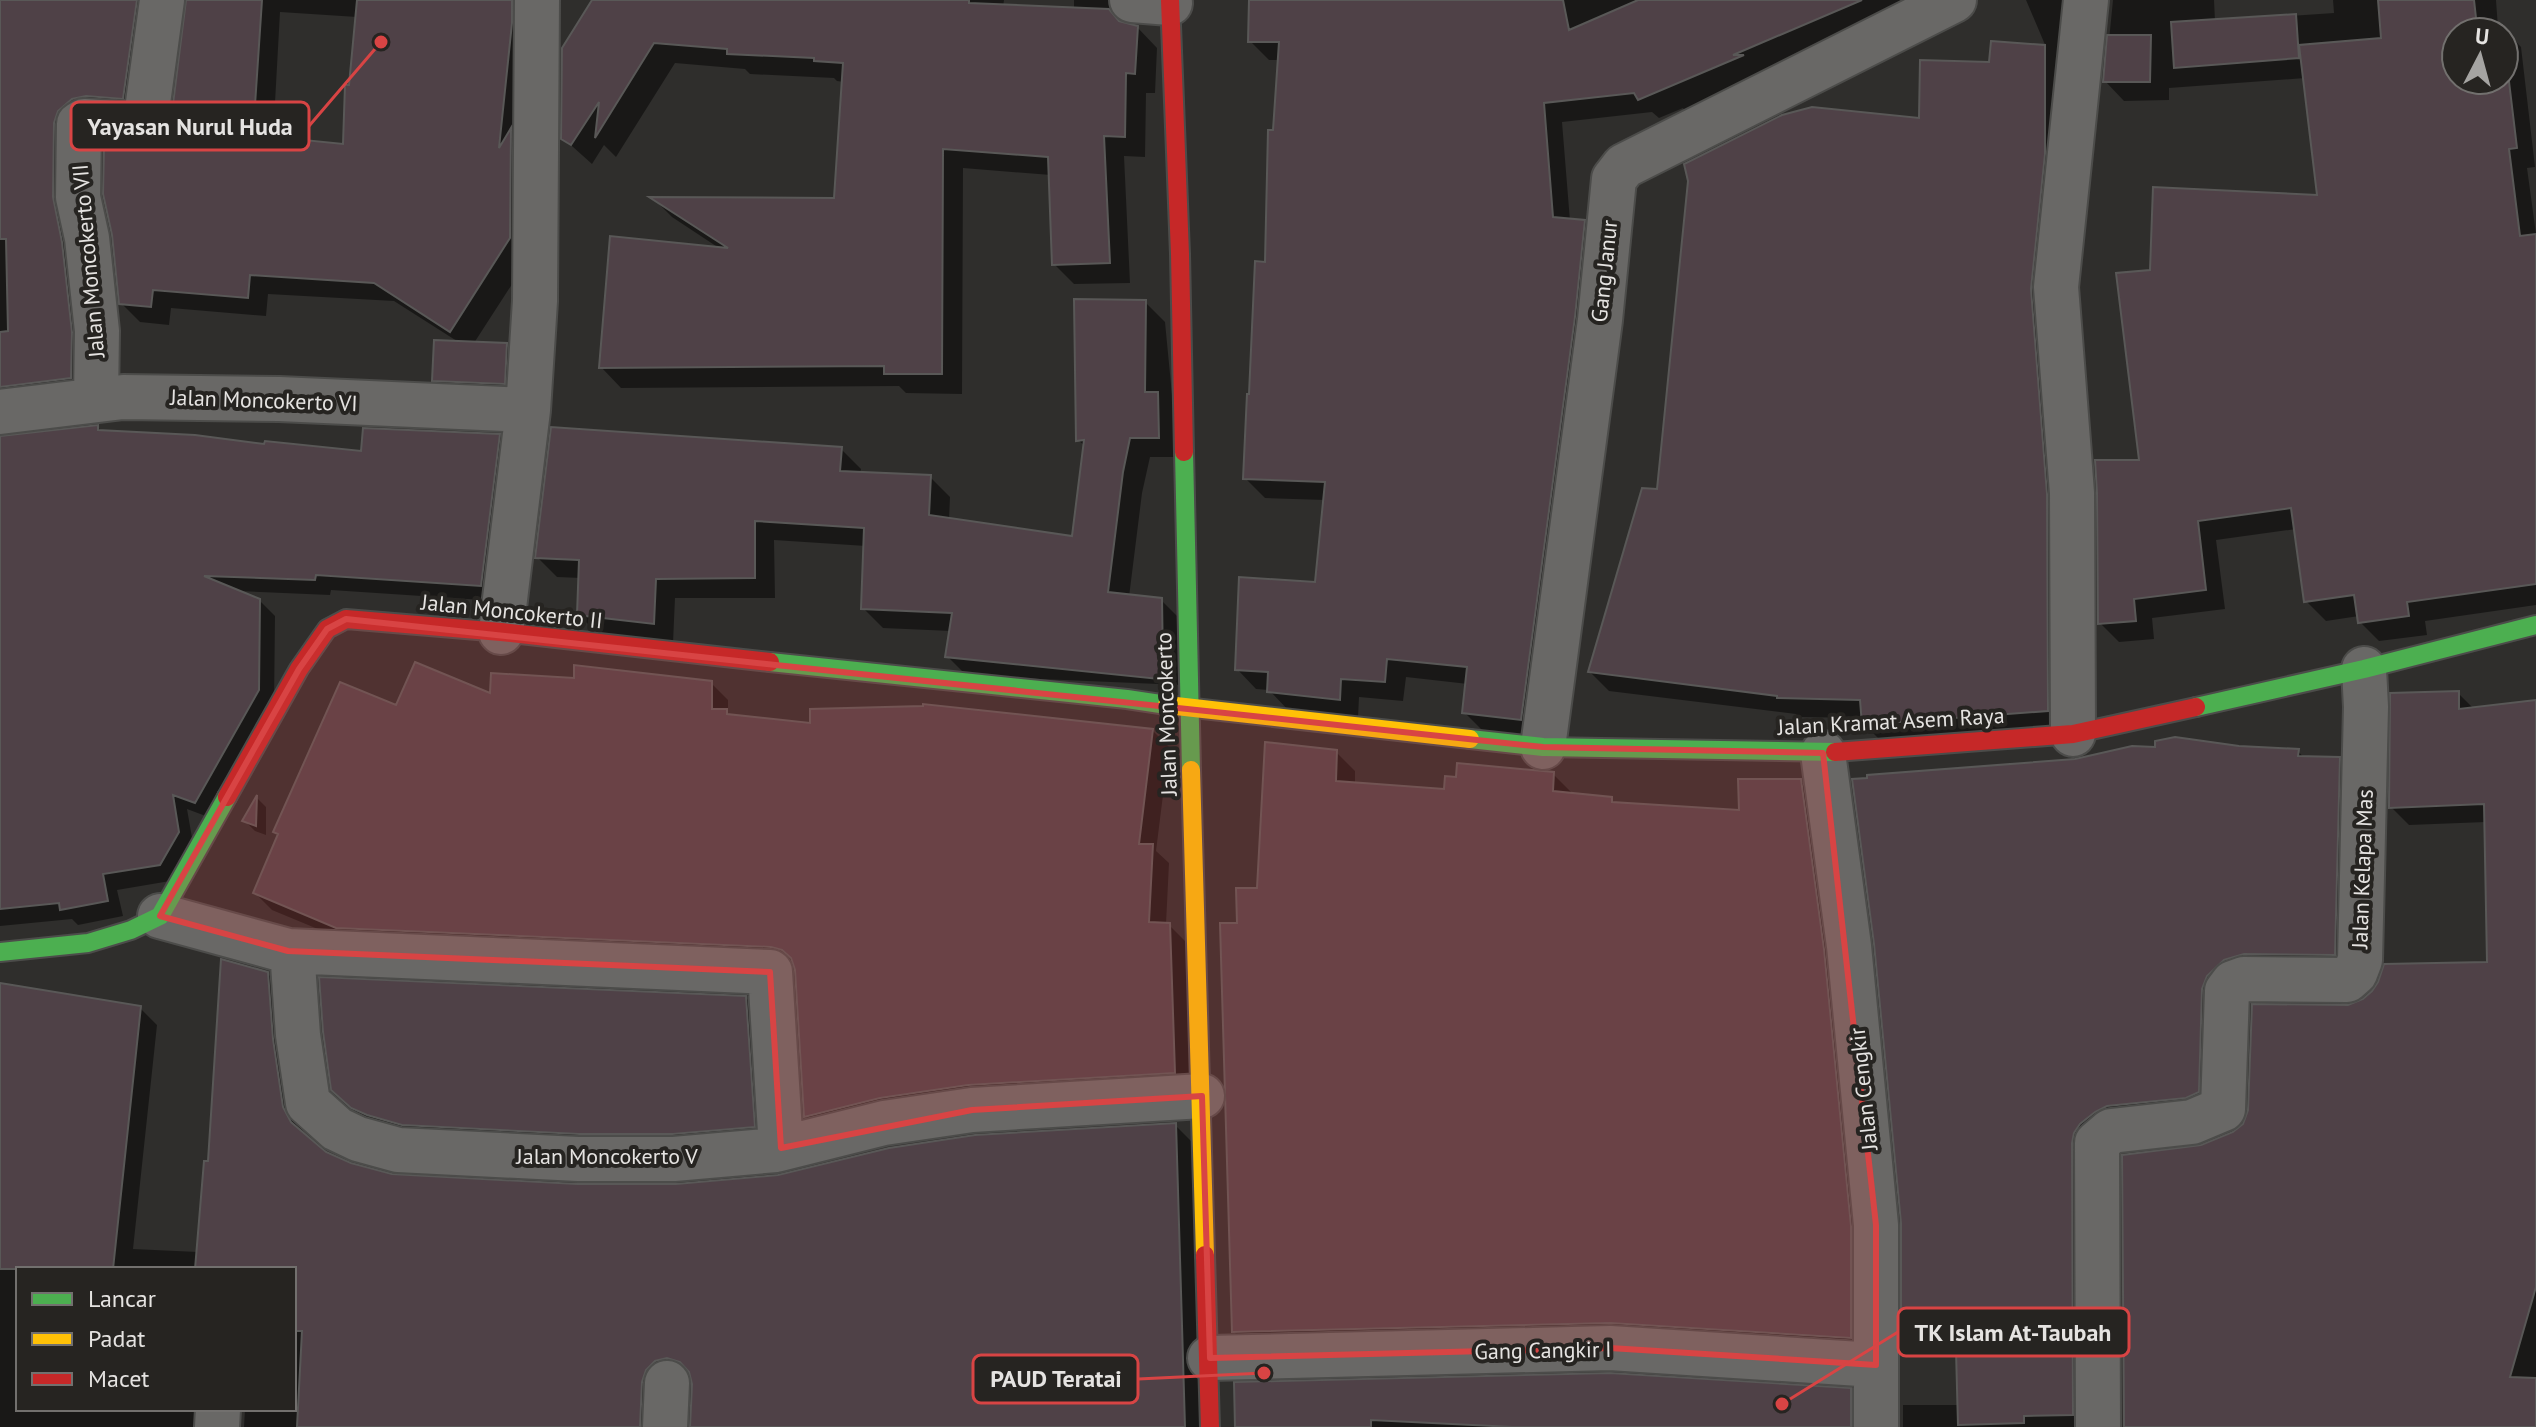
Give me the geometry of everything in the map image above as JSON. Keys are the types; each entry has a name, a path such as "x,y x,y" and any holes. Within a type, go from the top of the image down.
{"street":[{"name":"Jalan Moncokerto VII","path":"96,400 97,331 87,238 78,197 79,124 84,121 145,125 162,0"},
{"path":"501,632 528,410 535,301 537,0"},
{"name":"Gang Janur","path":"1543,747 1600,320 1614,179 1624,166 1954,0"},
{"path":"2073,734 2072,493 2056,287 2086,0"},
{"name":"Jalan Moncokerto","path":"1157,1 1180,254 1189,709 1210,1427"},
{"name":"Jalan Moncokerto VI","path":"0,412 123,397 207,397 528,410"},
{"name":"Jalan Moncokerto II","path":"160,916 299,669 327,629 346,619 501,632 1127,699 1189,709"},
{"name":"Jalan Kramat Asem Raya","path":"1189,709 1543,747 1823,753 2073,734 2364,669 2536,625"},
{"name":"Jalan Kelapa Mas","path":"2098,1427 2097,1143 2111,1131 2192,1122 2223,1109 2227,991 2233,983 2244,979 2347,980 2355,973 2361,944 2366,707 2364,669"},
{"name":"Jalan Cengkir","path":"1823,753 1849,946 1876,1225 1876,1427"},
{"path":"0,952 88,943 131,930 160,916 288,951 770,972 781,1148"},
{"name":"Jalan Moncokerto V","path":"288,951 293,964 298,1035 308,1103 337,1129 358,1139 398,1150 578,1159 674,1159 781,1148 884,1123 972,1110 1202,1096"},
{"name":"Gang Cangkir I","path":"1210,1358 1610,1348 1876,1365"},
{"path":"665,1427 667,1383"}],"highlighted area":[{"path":"346,619 1543,747 1823,753 1876,1225 1876,1365 1610,1348 1210,1358 1202,1096 972,1110 781,1148 770,972 288,951 160,916 299,669 327,629"}],"building":[{"path":"0,0 137,0 123,99 86,96 72,99 58,111 54,123 53,197 62,242 72,332 71,378 0,387 0,332 8,331 6,239 0,239"},
{"path":"186,0 262,0 253,135 343,144 345,85 349,85 357,0 512,0 499,148 511,128 510,238 450,332 374,283 250,275 248,298 153,290 151,307 119,304 112,235 103,194 104,147 144,150 156,147 165,139 170,128"},
{"path":"592,0 969,0 969,3 1109,9 1119,21 1138,26 1135,74 1126,73 1125,137 1104,136 1110,263 1052,265 1048,157 943,149 942,374 884,374 884,366 599,368 610,236 728,248 649,197 834,198 843,63 814,61 814,58 727,54 727,49 654,43 595,138 599,102 571,145 561,139 562,48"},
{"path":"1249,0 1563,0 1569,30 1638,0 1862,0 1638,100 1634,93 1544,103 1553,217 1585,220 1521,720 1462,713 1467,667 1387,659 1385,682 1341,679 1340,700 1267,692 1268,672 1235,670 1239,577 1315,582 1325,482 1243,479 1255,261 1265,262 1268,130 1273,130 1279,42 1248,42"},
{"path":"2378,0 2474,0 2476,16 2440,16 2440,96 2511,96 2517,148 2509,149 2520,236 2536,234 2536,584 2407,602 2409,616 2358,623 2354,595 2304,602 2291,508 2198,521 2206,590 2134,599 2136,621 2098,624 2095,460 2139,460 2116,273 2150,270 2153,187 2317,195 2299,45 2381,38"},
{"path":"2296,14 2299,58 2174,68 2171,22"},
{"path":"2107,35 2151,35 2150,82 2103,82"},
{"path":"1991,41 2045,45 2045,154 2031,289 2047,494 2048,711 1862,725 1860,700 1777,698 1588,672 1642,488 1657,489 1688,181 1684,164 1782,115 1812,107 1919,118 1920,60 1989,62"},
{"path":"1074,299 1146,300 1145,392 1158,392 1159,438 1130,438 1108,592 1162,598 1163,666 1159,679 945,657 952,613 861,609 864,528 755,521 755,578 656,579 654,624 577,615 579,560 535,558 551,427 842,447 840,471 931,475 929,515 1072,536 1084,440 1076,441"},
{"path":"434,340 507,343 505,384 432,381"},
{"path":"98,425 98,430 195,435 361,451 363,428 500,434 481,586 316,575 315,580 204,576 260,599 259,690 195,803 173,795 179,832 160,865 103,874 108,901 60,910 59,903 0,909 0,436"},
{"path":"415,662 490,693 491,673 574,678 574,665 712,681 712,709 727,709 727,714 810,723 810,709 923,704 1153,729 1139,844 1153,844 1149,922 1170,923 1175,1073 968,1085 880,1098 804,1117 795,970 791,958 782,950 771,947 336,928 253,893 278,834 273,832 340,682 396,705"},
{"path":"2459,691 2459,709 2536,700 2536,1287 2510,1377 2536,1378 2536,1427 2124,1427 2122,1155 2201,1145 2233,1132 2243,1124 2248,1110 2252,1004 2348,1005 2372,991 2384,964 2487,962 2484,804 2389,808 2390,693"},
{"path":"2175,737 2239,746 2299,749 2298,756 2340,757 2335,955 2244,954 2224,960 2207,976 2202,989 2199,1092 2186,1098 2107,1106 2080,1124 2072,1143 2073,1415 2024,1416 2024,1423 1958,1425 1955,1313 1901,1310 1901,1223 1874,944 1852,779 1867,778 1867,775 2075,759 2132,746 2155,747 2155,741"},
{"path":"1265,742 1337,750 1336,781 1444,789 1445,776 1456,777 1457,763 1554,772 1553,791 1612,797 1612,802 1739,810 1738,779 1801,779 1824,949 1851,1226 1851,1338 1610,1323 1232,1332 1220,923 1237,923 1236,888 1257,888"},
{"path":"257,795 256,826 242,821"},
{"path":"221,959 268,972 273,1039 283,1107 291,1122 326,1152 351,1163 392,1174 577,1184 676,1184 778,1175 889,1148 975,1135 1176,1123 1185,1427 690,1427 692,1384 689,1372 680,1362 667,1358 655,1361 646,1370 642,1382 640,1427 297,1427 302,1331 296,1331 296,1267 195,1267 204,1161 208,1161"},
{"path":"319,977 746,996 755,1127 673,1134 579,1134 402,1125 367,1115 351,1108 331,1090"},
{"path":"0,983 141,1006 113,1267 0,1269"},
{"path":"1610,1373 1851,1388 1851,1427 1513,1427 1371,1420 1371,1427 1235,1427 1234,1382"}],"traffic: fast":[{"path":"1184,452 1191,770"},
{"path":"2196,707 2364,669 2536,625"},
{"path":"770,662 1167,705"},
{"path":"1470,739 1543,747 1835,752"},
{"path":"0,952 88,943 131,930 160,916 227,797"}],"traffic: slow":[{"path":"1167,705 1470,739"},
{"path":"1191,770 1205,1255"}],"traffic: jam":[{"path":"1170,0 1184,452"},
{"path":"227,797 299,669 327,629 346,619 501,632 770,662"},
{"path":"1835,752 2073,734 2196,707"},
{"path":"1205,1255 1210,1427"}],"place":[{"name":"Yayasan Nurul Huda","path":"381,42"},
{"name":"PAUD Teratai","path":"1264,1373"},
{"name":"TK Islam At-Taubah","path":"1782,1404"}]}
